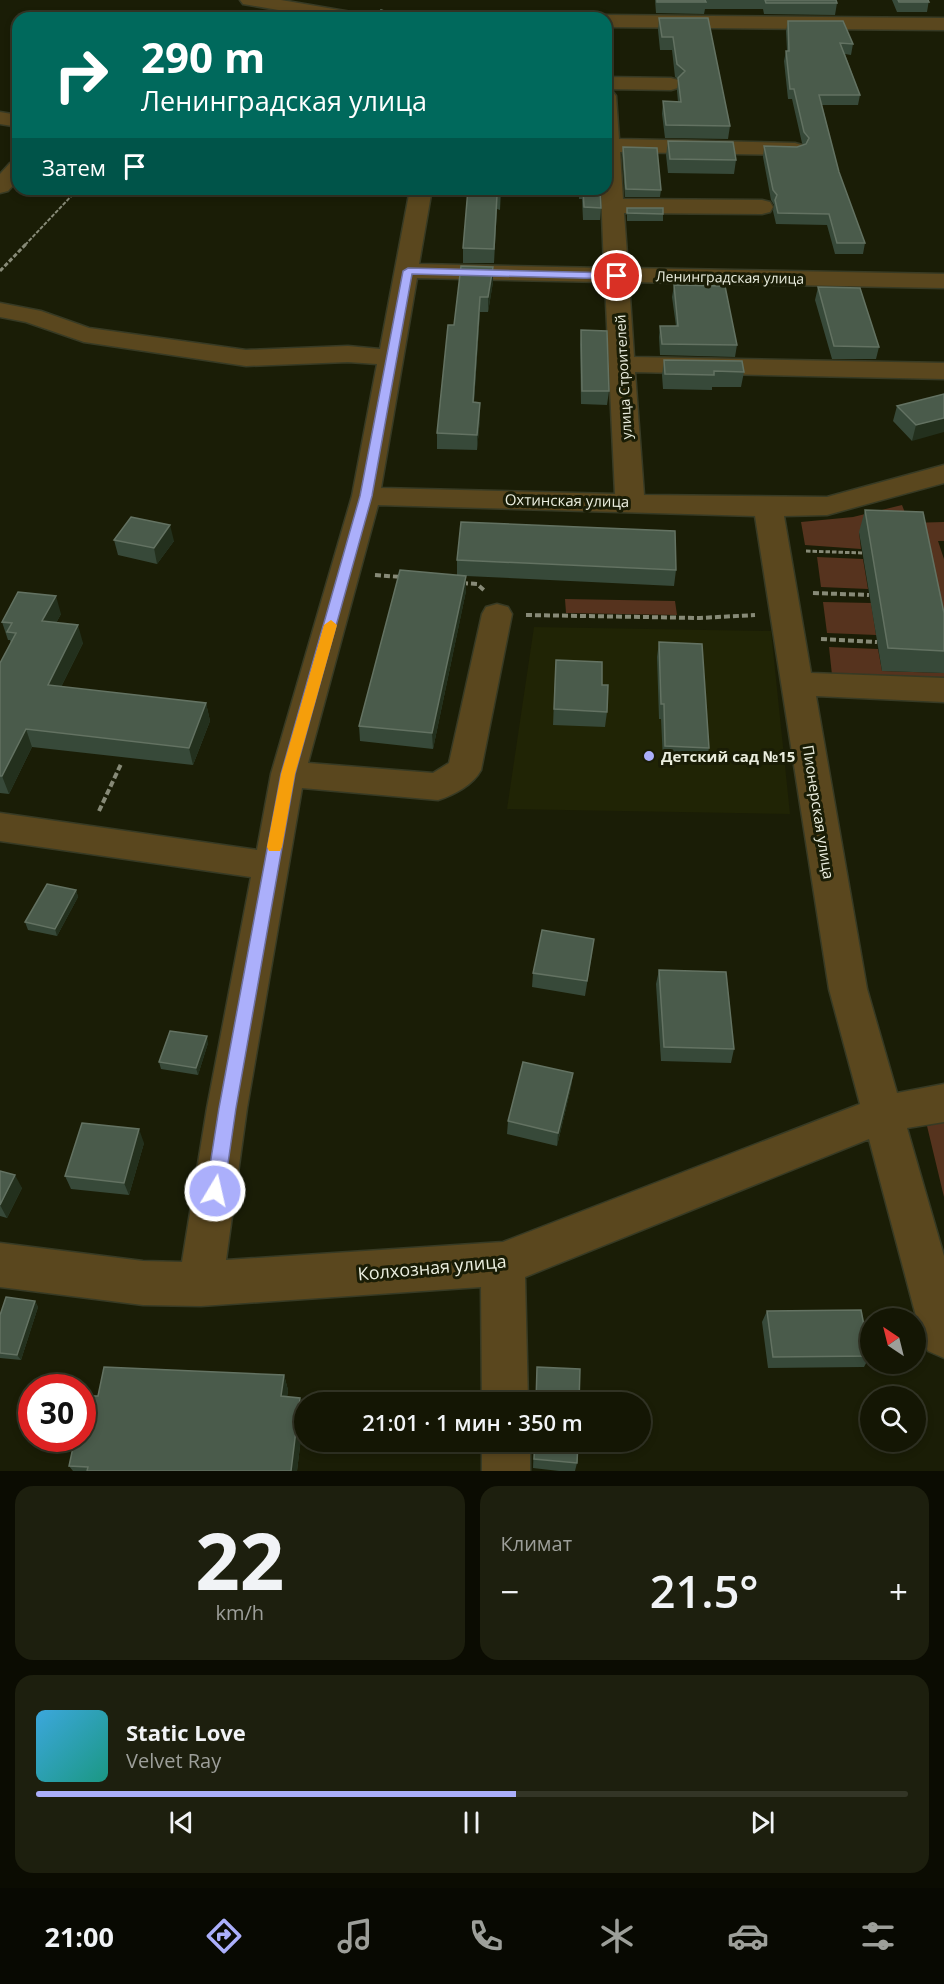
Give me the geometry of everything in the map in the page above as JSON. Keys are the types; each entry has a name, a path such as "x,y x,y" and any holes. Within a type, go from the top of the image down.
{"street":[{"path":"249,0 273,1 327,12"},
{"path":"612,21 944,24"},
{"path":"612,84 671,84"},
{"path":"612,145 795,149"},
{"path":"0,186 12,174"},
{"name":"улица Строителей","path":"612,194 630,502"},
{"path":"201,1284 227,1108 288,774 366,496 420,195"},
{"path":"613,206 762,207"},
{"name":"Ленинградская улица","path":"408,271 944,281"},
{"path":"0,310 32,316 84,335 246,358 348,354 392,358"},
{"path":"622,364 944,371"},
{"name":"Охтинская улица","path":"366,496 768,507 827,506 944,474"},
{"name":"Пионерская улица","path":"768,507 848,989 944,1335"},
{"path":"288,774 438,787 464,770 497,614"},
{"path":"798,684 944,690"},
{"path":"0,827 271,866"},
{"name":"Колхозная улица","path":"0,1265 143,1283 201,1284 503,1264 883,1114 944,1103"},
{"path":"503,1264 505,1392"},
{"path":"506,1452 506,1471"}],"path":[{"path":"0,271 72,195"},
{"path":"775,550 862,554"},
{"path":"346,573 405,578"},
{"path":"453,582 477,584 486,591 497,614 700,618 786,614 869,596"},
{"path":"786,614 877,642"},
{"path":"86,839 121,764"}],"shaded area":[{"path":"902,505 909,523 944,522 944,541 938,541 944,559 944,672 859,532 861,549 805,545 801,522 853,517"},
{"path":"817,557 863,559 868,589 821,587"},
{"path":"565,599 675,601 677,615 566,613"},
{"path":"823,602 871,603 876,635 827,633"},
{"name":"Детский сад №15","path":"534,627 771,631 790,814 507,809"},
{"path":"829,647 878,649 882,671 944,673 944,678 832,675"},
{"path":"944,1122 944,1197 927,1126"}],"building":[{"path":"657,0 705,0 706,2 657,2"},
{"path":"765,0 836,0 837,3 766,3"},
{"path":"898,0 928,0 929,2 899,2"},
{"path":"659,18 708,18 730,126 666,125 663,101 681,102 678,78 685,71 677,64 673,37 662,37"},
{"path":"788,21 843,21 853,44 840,43 860,95 819,95 839,172 865,243 837,243 829,214 778,213 775,200 777,195 773,190 764,146 797,147 806,144 809,138 804,132 794,89 790,89 786,51 789,51"},
{"path":"668,141 733,142 736,160 670,159"},
{"path":"623,147 657,148 661,190 626,189"},
{"path":"467,195 497,195 494,249 463,248"},
{"path":"583,195 600,195 601,208 584,207"},
{"path":"627,208 663,208 663,214 627,213"},
{"path":"461,266 493,267 488,297 480,297 473,402 480,403 477,435 437,433 448,325 454,325"},
{"path":"674,285 725,286 737,345 662,344 660,326 678,326"},
{"path":"818,287 860,288 879,347 834,346"},
{"path":"581,330 607,331 609,391 582,391"},
{"path":"664,360 742,361 744,372 714,371 714,375 665,374"},
{"path":"944,394 944,418 916,425 897,406"},
{"path":"865,510 923,512 944,613 944,651 888,648"},
{"path":"131,517 170,525 154,548 114,540"},
{"path":"461,522 675,531 676,570 457,560"},
{"path":"400,570 466,576 432,733 359,726"},
{"path":"18,592 56,596 42,621 78,625 48,685 206,703 189,748 26,729 0,776 0,663 16,633 7,632 12,623 2,622"},
{"path":"659,642 702,644 709,748 665,746"},
{"path":"556,660 602,662 602,685 608,685 607,712 554,709"},
{"path":"47,884 76,890 55,929 25,922"},
{"path":"542,930 594,939 587,981 533,973"},
{"path":"659,970 726,972 734,1049 664,1047"},
{"path":"170,1031 207,1036 196,1068 159,1062"},
{"path":"523,1062 573,1073 558,1133 508,1121"},
{"path":"82,1123 139,1129 124,1183 65,1176"},
{"path":"0,1171 15,1175 0,1205"},
{"path":"6,1297 35,1301 17,1355 0,1353 0,1315"},
{"path":"860,1310 860,1356 773,1357 767,1311"},
{"path":"104,1367 284,1375 281,1396 294,1397 294,1447 291,1471 87,1471 88,1467 69,1466 72,1452 96,1452 96,1396 98,1396"},
{"path":"537,1367 580,1369 579,1392 536,1392"},
{"path":"534,1452 578,1452 577,1463 534,1459"}],"slow traffic":[{"path":"275,847 288,774 331,625"}],"place":[{"name":"Детский сад №15","path":"649,756"}],"route":[{"path":"215,1191 227,1108 288,774 366,496 408,271 617,276"}]}
